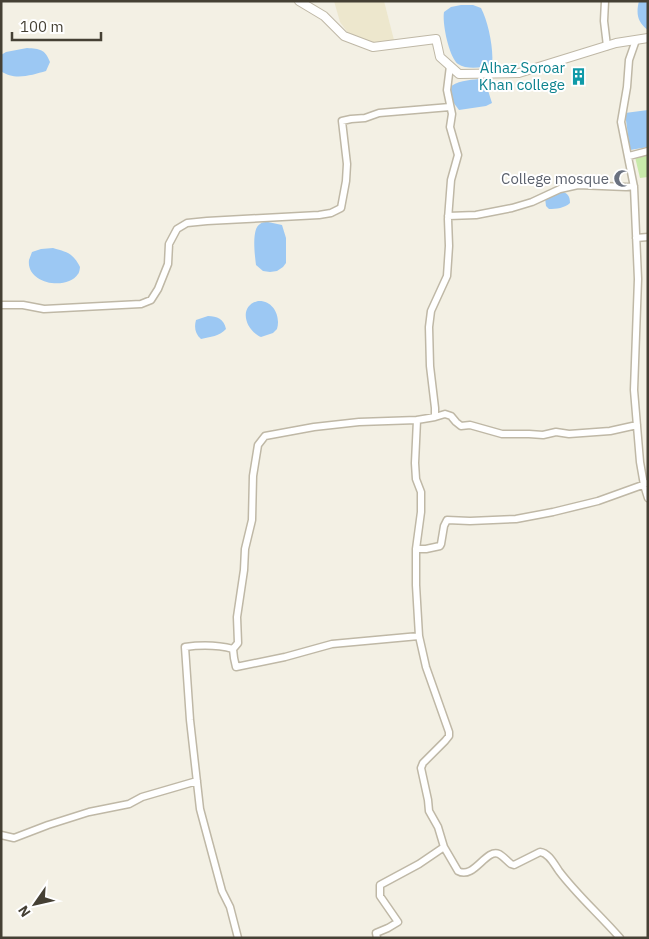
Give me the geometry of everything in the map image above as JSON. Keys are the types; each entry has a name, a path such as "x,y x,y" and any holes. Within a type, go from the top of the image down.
{"street":[{"path":"300,1 324,16 344,36 373,47 436,39 440,57 459,74 519,73 616,43 648,38"},
{"path":"604,1 606,46"},
{"path":"636,40 629,60 621,122 634,186 638,279 634,390 640,462 648,498"},
{"path":"435,417 430,366 429,327 431,311 447,276 451,180 458,155 450,127 452,114 447,90 450,66"},
{"path":"1,305 23,305 44,309 141,304 150,300 158,289 168,264 169,244 177,229 187,223 227,219 319,215 331,213 341,208 347,164 342,121 351,118 365,118 379,113 450,107"},
{"path":"628,156 648,151"},
{"path":"448,216 476,215 512,208 532,202 560,189 578,185 634,186"},
{"path":"636,238 648,237"},
{"path":"233,649 238,644 237,617 245,549 252,520 253,476 258,445 265,436 314,427 359,422 417,420 445,414 451,416 461,426 470,425 502,434 544,435 556,432 569,434 610,431 637,425"},
{"path":"417,420 415,463 416,478 421,492 416,548 419,636 426,667 449,732 449,736 423,763 421,768 429,811 438,827 444,847 458,870 462,873 466,873 495,853 500,854 514,865 543,852 549,857 572,888 620,938"},
{"path":"416,548 426,549 440,546 447,520 516,519 598,501 646,484"},
{"path":"233,649 236,667 285,657 332,644 419,636"},
{"path":"233,649 227,647 185,647 190,720 200,809 222,890 230,907 238,938"},
{"path":"1,835 14,838 90,812 129,804 142,797 197,782"},
{"path":"377,938 376,933 398,922 380,896 380,885 412,868 444,847"}],"shaded area":[{"path":"334,1 384,1 394,40 379,44 360,39 348,33 340,22"}],"green space":[{"path":"648,155 648,177 640,178 635,157"}],"water":[{"path":"639,1 648,1 648,30 638,17"},
{"path":"473,5 481,8 490,35 492,64 484,67 470,68 458,64 455,60 447,40 444,12 451,7"},
{"path":"27,48 39,49 46,54 50,62 46,71 12,76 1,71 1,55 6,52"},
{"path":"479,79 485,81 492,103 486,106 459,110 453,102 449,88 459,82"},
{"path":"648,110 648,147 630,150 625,113"},
{"path":"560,191 568,195 570,203 563,207 549,209 546,206 545,198"},
{"path":"268,222 282,225 286,238 286,263 277,271 270,272 263,271 256,265 254,249 257,227 262,223"},
{"path":"53,248 69,254 77,262 80,267 79,272 73,279 57,283 48,282 34,275 30,268 29,260 32,252"},
{"path":"258,301 263,301 272,306 278,319 277,329 273,333 261,337 251,329 246,318 248,308"},
{"path":"208,316 220,319 226,329 218,335 201,339 195,330 196,320"}],"place":[{"name":"Alhaz Soroar Khan college","path":"579,77"},
{"name":"College mosque","path":"623,179"}]}
